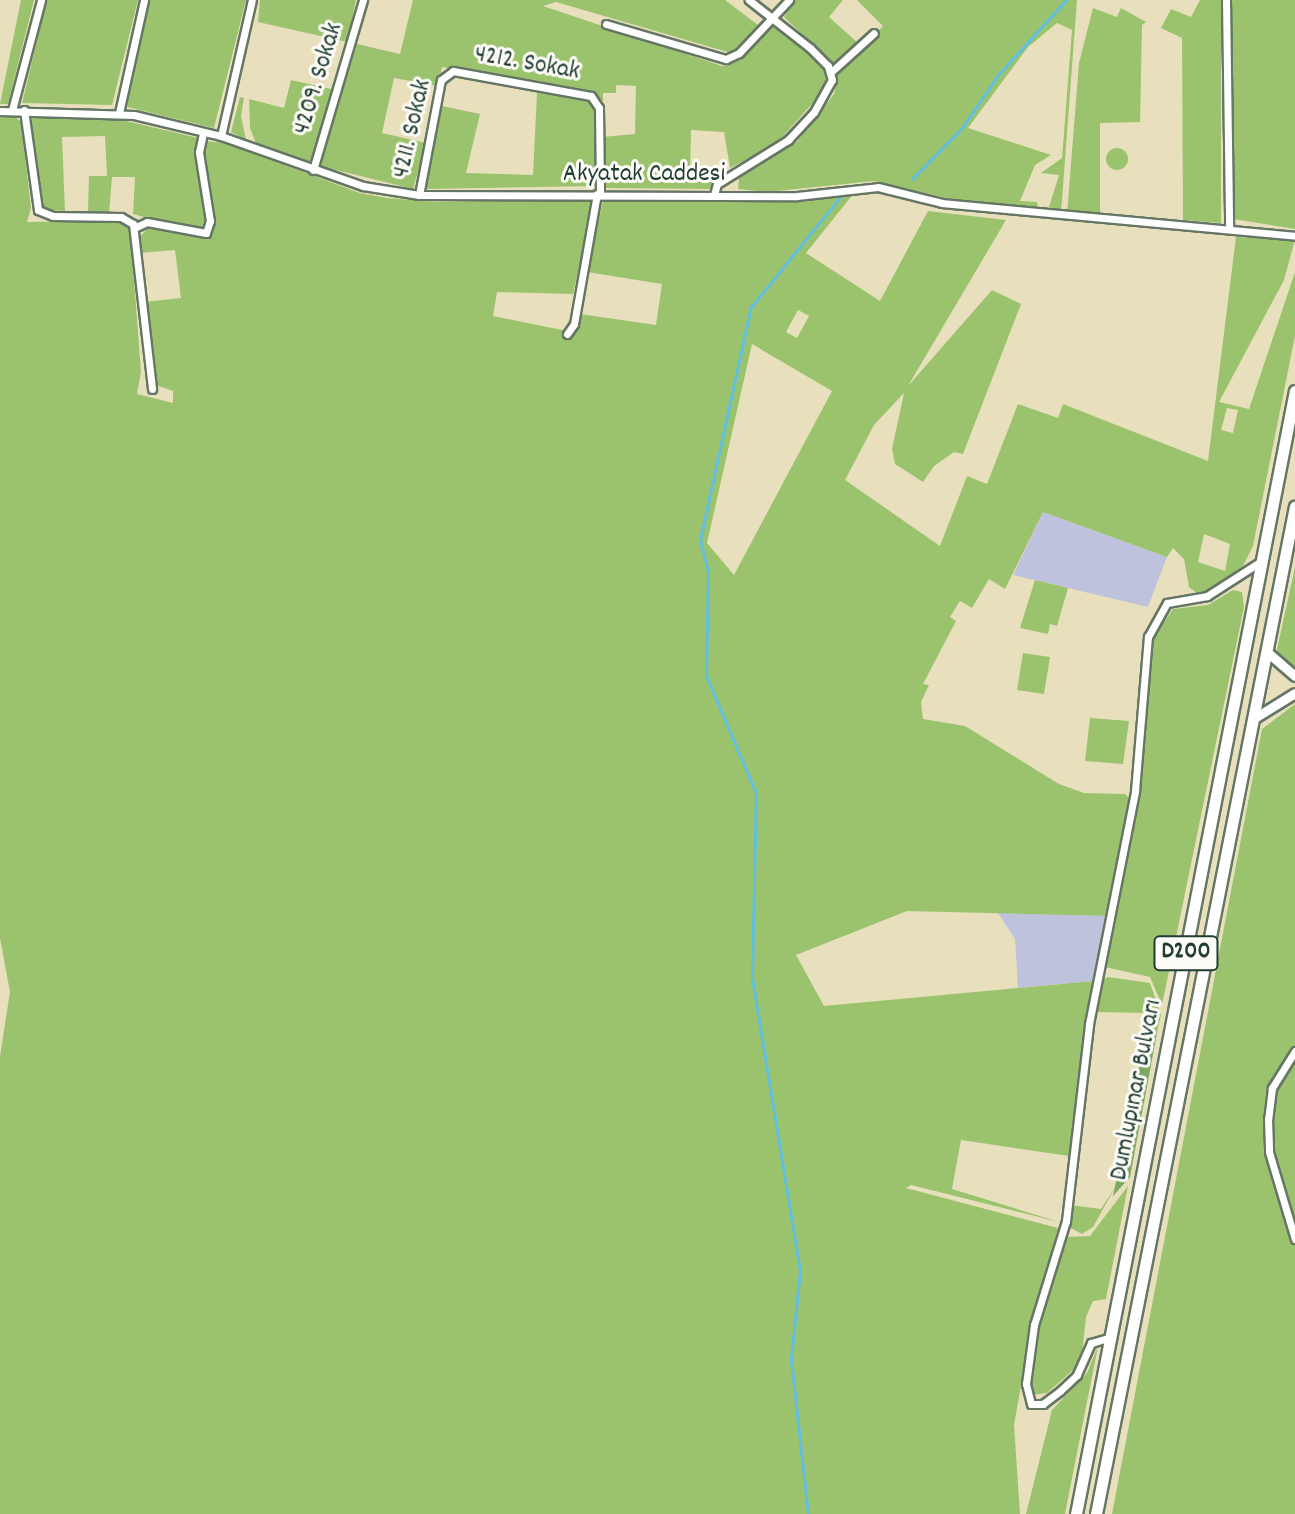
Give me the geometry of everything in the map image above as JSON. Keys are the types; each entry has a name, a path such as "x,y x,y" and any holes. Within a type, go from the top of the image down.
{"highway":[{"name":"Dumlupınar Bulvarı","path":"1076,1514 1295,391"},
{"name":"Dumlupınar Bulvarı","path":"1096,1514 1295,506"}],"main road":[{"path":"1266,651 1295,676"},
{"path":"1253,719 1295,693"}],"street":[{"path":"12,110 41,0"},
{"path":"119,113 144,0"},
{"path":"221,136 252,0"},
{"name":"4209. Sokak","path":"313,170 363,0"},
{"path":"749,0 830,73"},
{"path":"606,24 726,59 739,53 789,0"},
{"path":"1226,0 1229,229"},
{"path":"714,195 717,184 788,140 828,91 830,73 874,33"},
{"name":"4212. Sokak","path":"447,72 591,96 597,102 598,194"},
{"name":"4211. Sokak","path":"419,195 441,80 447,72"},
{"path":"24,110 38,210 53,216 127,218 134,228 152,389"},
{"name":"Akyatak Caddesi","path":"0,111 119,113 221,136 363,186 419,195 797,196 878,187 942,203 1295,236"},
{"path":"134,228 147,222 206,233 210,221 199,152 203,133"},
{"path":"567,334 574,324 598,194"},
{"path":"1111,1337 1091,1343 1077,1375 1060,1391 1043,1404 1031,1404 1026,1384 1034,1325 1066,1221 1089,1024 1135,791 1148,637 1167,603 1207,596 1263,560"},
{"path":"1295,1051 1272,1088 1268,1119 1269,1152 1295,1239"}],"shaded area":[{"path":"1043,512 1167,557 1148,607 1013,575"},
{"path":"998,913 1109,916 1093,981 1018,988 1015,939"}],"green space":[{"path":"21,0 34,0 8,104 0,104"},
{"path":"47,0 138,0 112,105 22,103"},
{"path":"150,0 246,0 214,128 127,107"},
{"path":"260,0 356,0 347,42 258,22"},
{"path":"413,0 725,0 758,25 731,53 556,2 543,6 722,66 732,64 752,48 771,25 823,66 827,87 777,143 730,168 724,132 691,130 690,177 716,178 711,189 603,188 602,137 635,134 636,86 616,85 616,93 603,93 603,101 592,93 442,67 438,86 394,78 382,133 426,143 413,189 320,166 357,44 400,54"},
{"path":"795,0 843,0 829,17 858,43 834,64 784,17"},
{"path":"857,0 1077,0 1061,213 1049,207 1059,175 1041,173 1062,158 1072,30 1057,23 1028,47 968,128 1051,155 1035,165 1020,201 1037,202 1038,208 960,201 874,181 767,192 738,189 739,177 797,142 834,94 838,75 883,26"},
{"path":"1200,0 1221,0 1221,223 1183,220 1182,38 1161,28 1171,9 1191,17"},
{"path":"1227,0 1295,0 1295,229 1233,219"},
{"path":"1093,8 1117,17 1121,8 1146,22 1142,25 1140,122 1100,123 1100,215 1067,214 1079,63"},
{"path":"291,80 335,90 312,166 257,146 250,128 249,99 284,108"},
{"path":"537,93 589,98 596,109 596,186 425,189 442,106 480,114 466,173 533,175"},
{"path":"240,97 244,98 241,116 246,140 231,132"},
{"path":"101,115 198,138 206,214 201,232 133,214 135,177 112,177 109,214 88,211 89,176 107,176 105,136 62,137 65,211 43,210 38,203 29,123 33,117"},
{"path":"0,116 14,116 21,122 31,208 27,222 121,221 130,226 141,372 137,394 173,403 173,391 153,384 144,302 181,298 175,250 139,253 139,238 148,228 207,235 204,141 225,143 360,193 387,198 438,202 594,198 573,294 497,292 493,316 567,331 569,321 580,314 656,325 662,284 587,272 604,197 854,193 806,253 880,301 928,211 1006,220 908,386 992,290 1021,304 963,454 954,452 934,466 923,482 895,464 892,449 904,393 874,425 845,480 940,546 967,476 987,484 1018,404 1058,418 1063,404 1208,461 1236,237 1295,240 1284,280 1219,402 1249,409 1295,272 1295,336 1253,546 1242,568 1199,595 1189,587 1184,559 1173,548 1167,557 1043,512 1005,589 989,579 972,608 960,601 950,617 956,621 923,684 929,685 921,702 923,719 965,726 1059,784 1084,793 1125,794 1130,799 1109,916 907,911 796,955 824,1006 1093,981 1069,1156 961,1140 952,1189 1059,1222 911,1185 906,1188 1058,1228 1032,1324 1014,1425 1020,1514 0,1514 0,1056 10,992 0,938","holes":["798,310 809,316 797,338 786,332","752,344 832,391 734,575 707,543","1227,408 1238,410 1233,433 1221,430","1204,534 1230,544 1225,571 1198,562"]},
{"path":"1113,148 1121,148 1128,159 1121,170 1113,170 1106,163 1106,155"},
{"path":"1295,567 1295,673 1276,654"},
{"path":"1035,580 1068,588 1057,626 1050,624 1048,634 1020,628"},
{"path":"1233,590 1242,592 1244,607 1162,1005 1150,977 1105,967 1141,772 1150,642 1173,609 1208,605"},
{"path":"1023,653 1050,657 1044,694 1017,690"},
{"path":"1295,704 1295,1514 1112,1514 1262,729"},
{"path":"1090,718 1129,721 1123,764 1085,761"},
{"path":"1108,977 1150,983 1161,1015 1157,1033 1147,1029 1149,1013 1094,1012 1100,981"},
{"path":"1147,1029 1157,1033 1130,1177 1113,1196"},
{"path":"1116,1186 1093,1227 1082,1234 1067,1226 1070,1205 1101,1209"},
{"path":"1128,1186 1106,1299 1093,1301 1086,1317 1081,1363 1047,1393 1032,1395 1031,1363 1039,1317 1061,1245 1066,1237 1090,1236"},
{"path":"1098,1346 1065,1514 1026,1514 1052,1410 1087,1373"}],"waterway":[{"path":"912,179 962,128 998,75 1066,0"},
{"path":"808,1514 791,1359 800,1271 752,978 756,793 706,676 708,572 700,540 751,307 841,196"}]}
